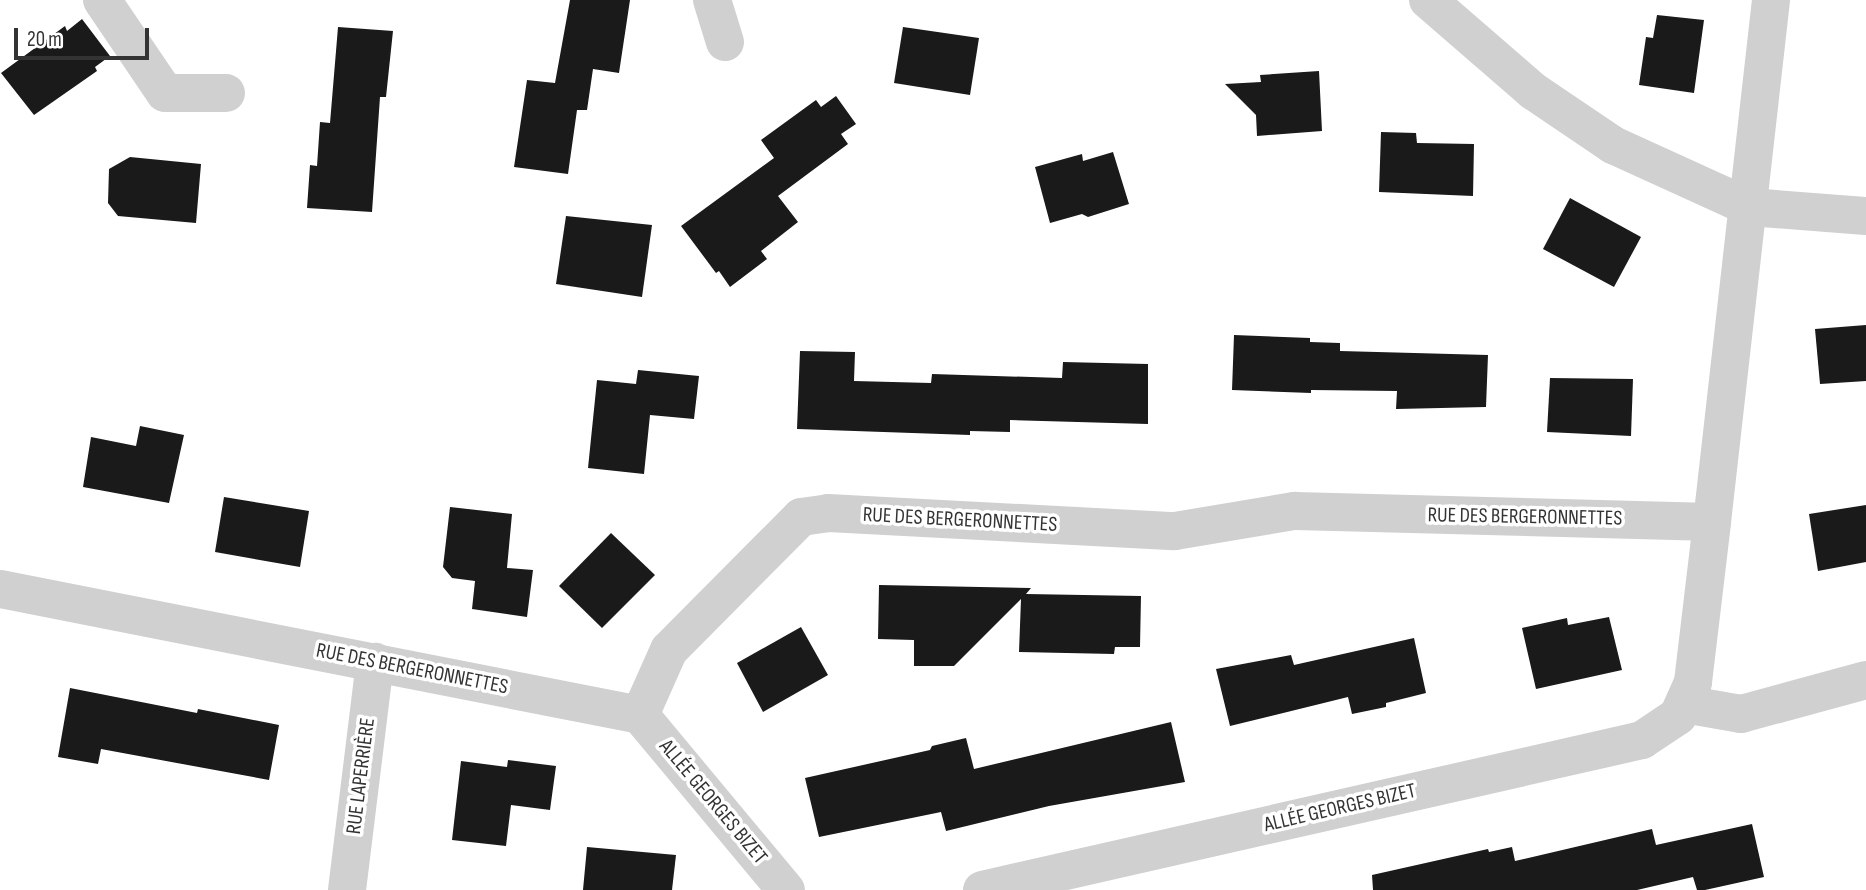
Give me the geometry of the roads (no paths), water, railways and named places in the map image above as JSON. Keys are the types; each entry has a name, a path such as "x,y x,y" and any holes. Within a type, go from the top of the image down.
{"street":[{"path":"102,0 165,93 226,93"},
{"path":"712,0 725,42"},
{"path":"1428,0 1533,91 1613,145 1749,207 1866,216"},
{"path":"1712,522 1771,0"},
{"name":"RUE DES BERGERONNETTES","path":"0,589 640,715 669,650 802,517 828,513 1175,531 1296,511 1712,522"},
{"name":"ALLÉE GEORGES BIZET","path":"982,890 1642,740 1678,716 1693,682 1712,522"},
{"name":"RUE LAPERRIÈRE","path":"347,890 375,662"},
{"path":"1684,704 1741,713 1866,680"},
{"name":"ALLÉE GEORGES BIZET","path":"640,715 786,890"}]}
